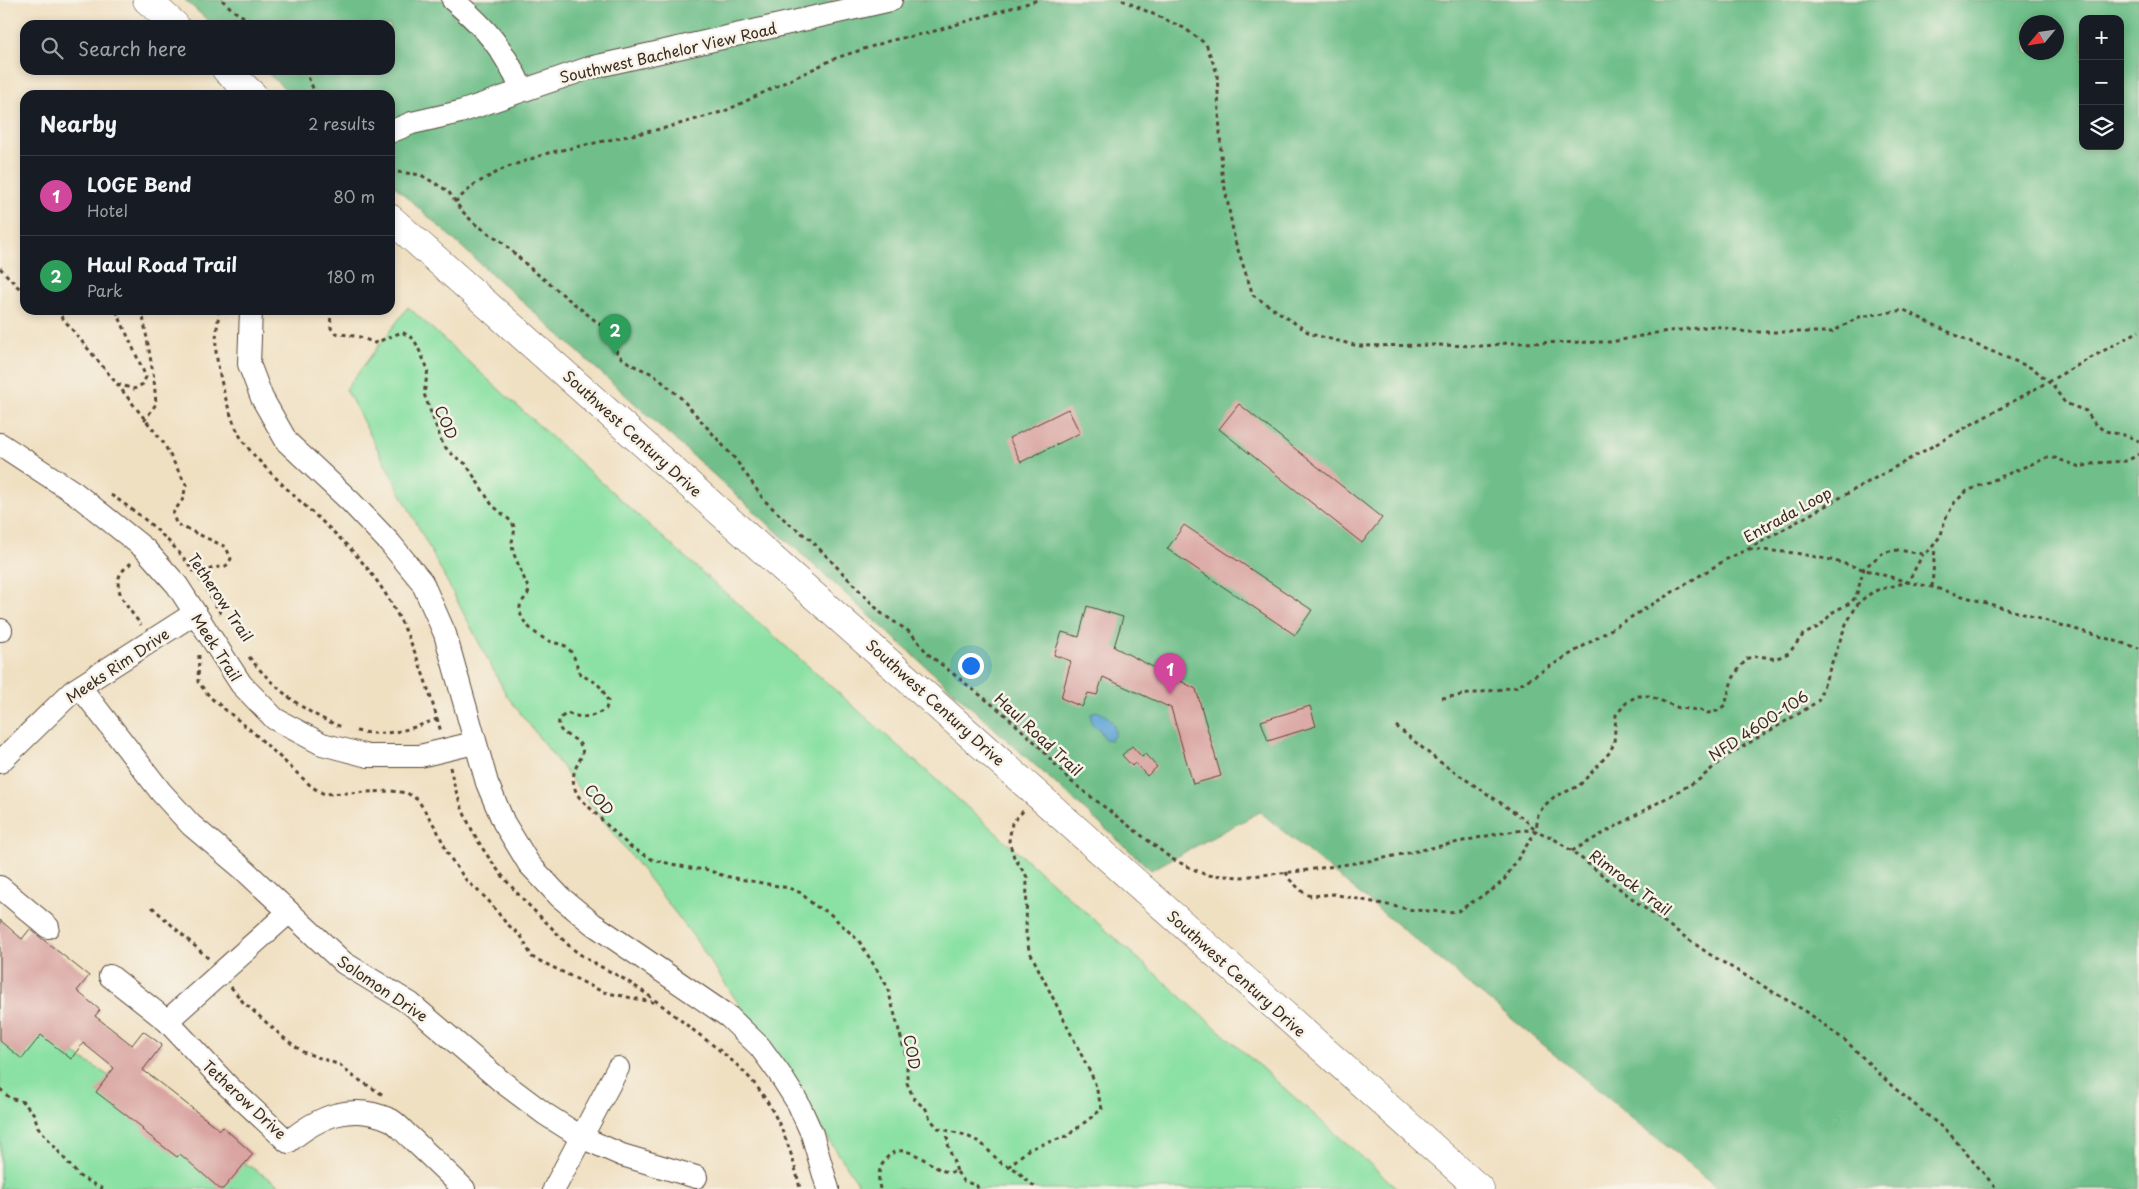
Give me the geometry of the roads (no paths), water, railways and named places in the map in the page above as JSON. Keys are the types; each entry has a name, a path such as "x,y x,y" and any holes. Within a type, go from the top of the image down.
{"main road":[{"path":"147,0 169,20"},
{"path":"231,75 248,90"},
{"name":"Southwest Century Drive","path":"395,222 1480,1189"}],"street":[{"path":"454,0 483,26 499,46 512,67 522,90"},
{"name":"Southwest Bachelor View Road","path":"395,130 460,112 588,68 886,1"},
{"path":"251,315 250,364 262,398 287,442 350,500 390,543 422,582 445,634 474,743 487,783 504,823 529,864 553,891 593,924 729,1017 760,1047 798,1103 812,1134 828,1189"},
{"name":"Meek Trail","path":"0,444 76,494 145,549 208,620 241,684 275,719 322,744 368,756 420,756 474,743"},
{"name":"Meeks Rim Drive","path":"0,762 80,687 153,640 208,620"},
{"name":"Solomon Drive","path":"80,687 191,825 242,868 288,913 344,963 411,1004 501,1081 545,1114 581,1137 622,1155 696,1178"},
{"path":"0,887 48,927"},
{"path":"167,1022 288,913"},
{"name":"Tetherow Drive","path":"110,976 167,1022 228,1086 288,1142 305,1128 326,1116 345,1112 369,1112 392,1121 464,1189"},
{"path":"554,1189 618,1068"}],"water":[{"path":"1096,711 1107,717 1112,723 1115,734 1111,740 1105,739 1100,730 1091,724 1091,714"}],"place":[{"name":"Haul Road Trail","path":"615,355"},
{"name":"LOGE Bend","path":"1170,694"}]}
